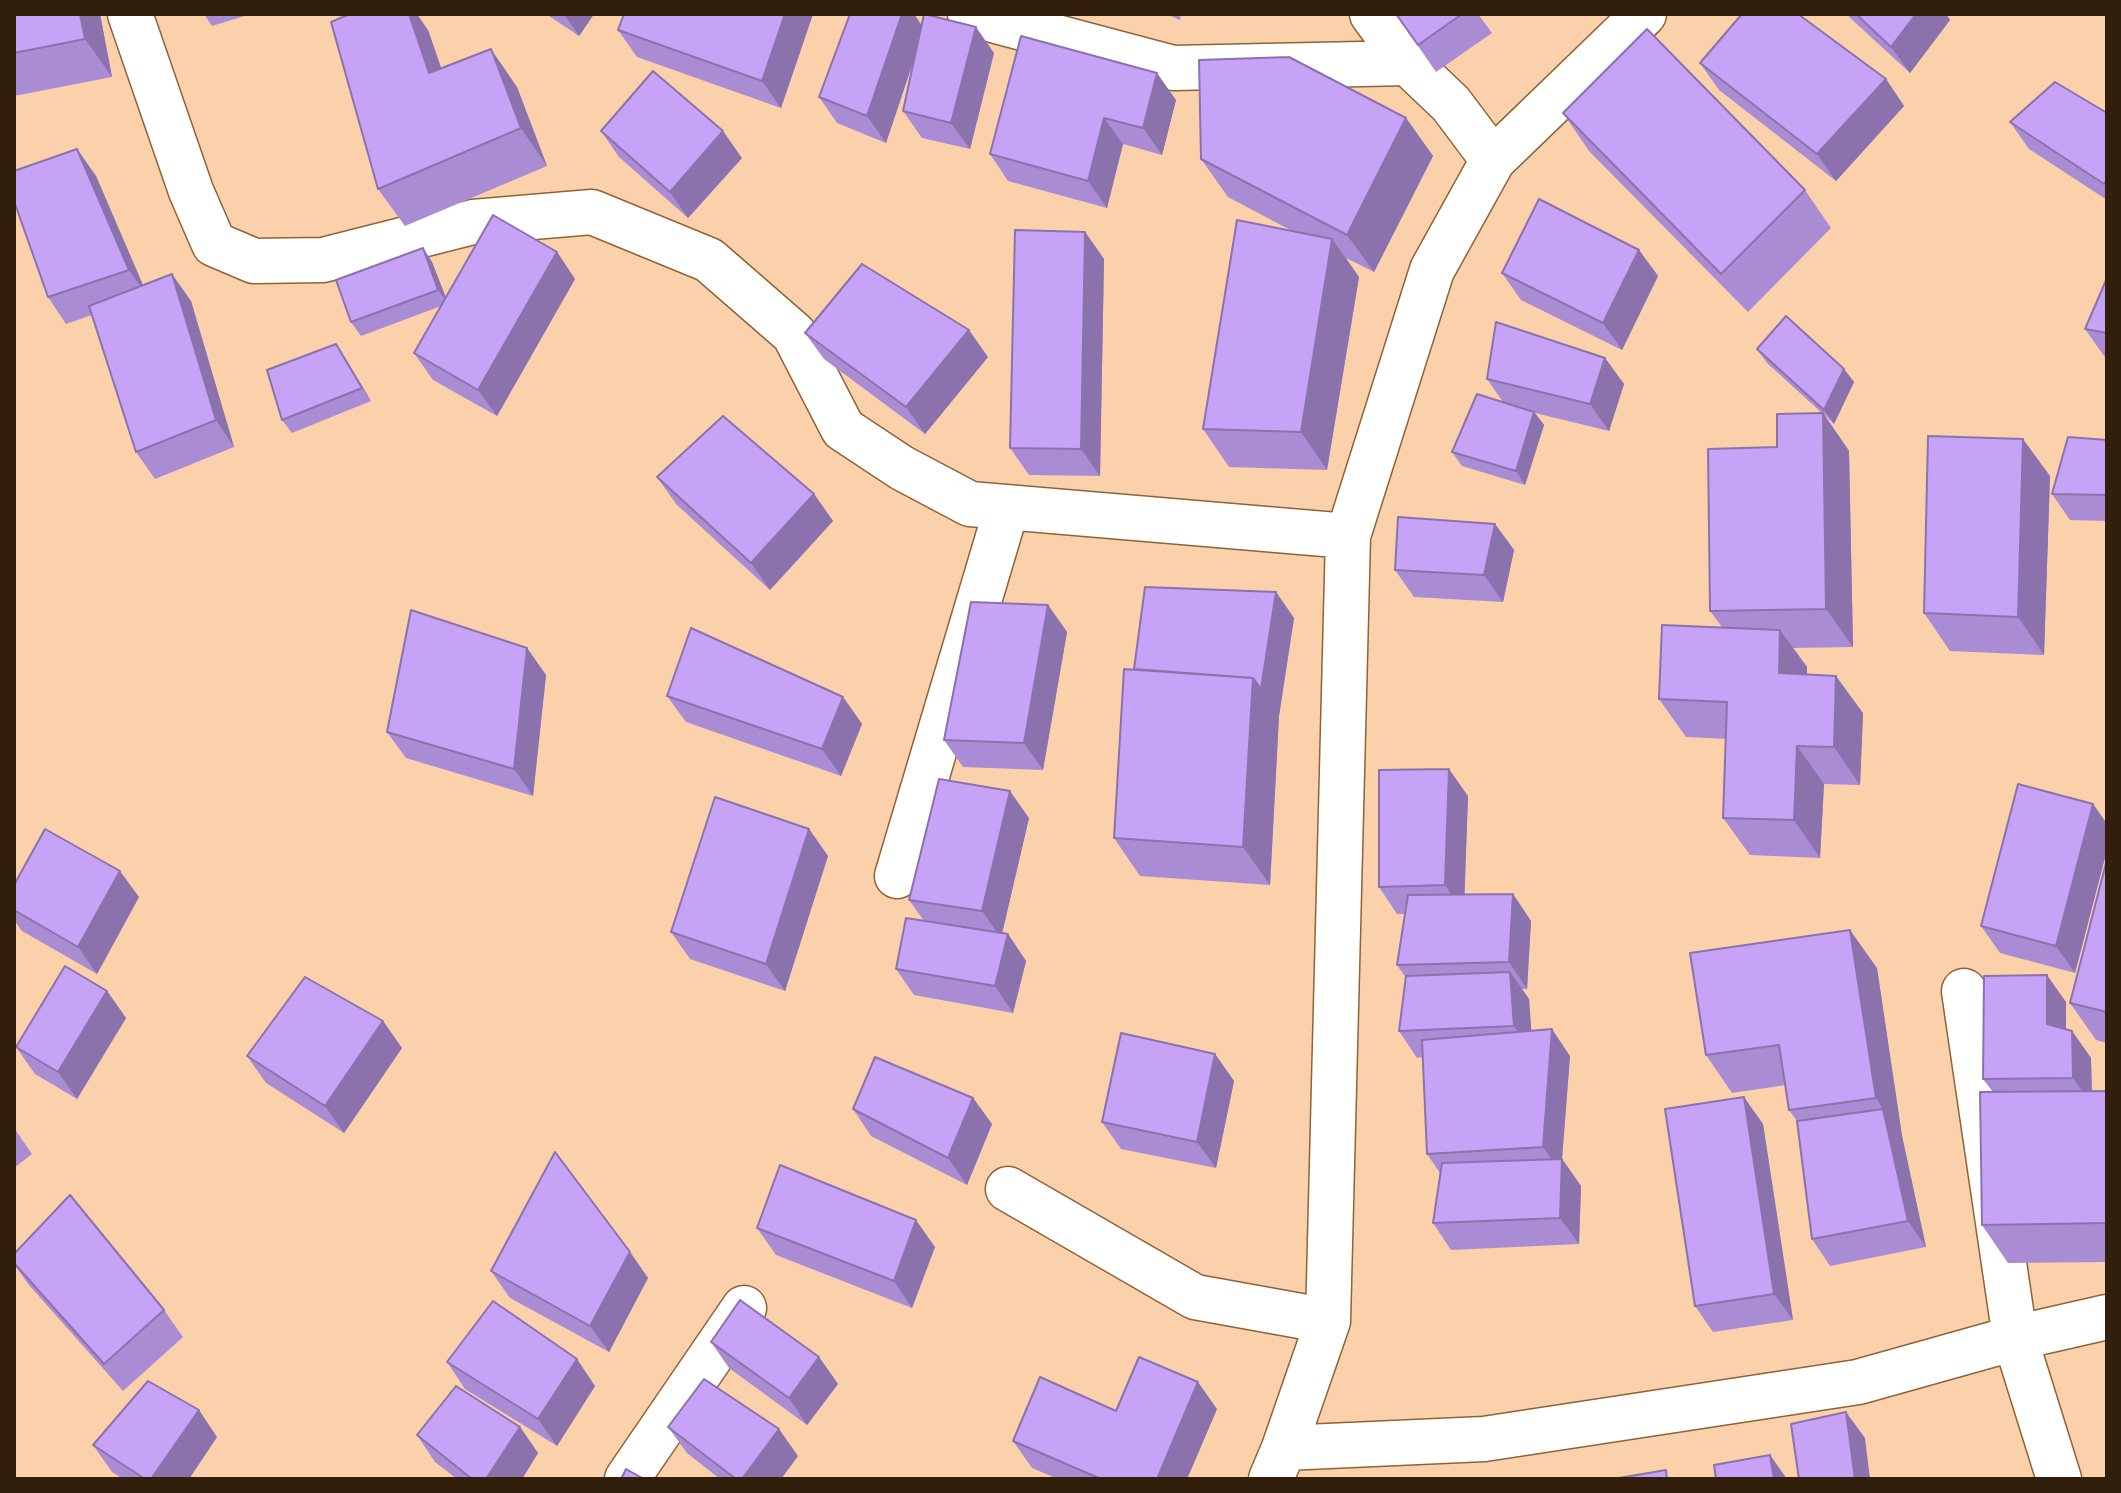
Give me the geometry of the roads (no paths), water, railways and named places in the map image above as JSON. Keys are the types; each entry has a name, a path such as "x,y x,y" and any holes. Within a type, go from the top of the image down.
{"street":[{"path":"130,14 191,191 214,244 254,261 323,260 473,222 592,212 709,260 794,334 843,429 902,468 970,504 1348,536"},
{"path":"970,14 1173,68 1408,63"},
{"path":"1372,14 1408,63 1451,104 1493,160"},
{"path":"1644,14 1493,160 1432,270 1348,536 1328,1321 1278,1464 1499,1437 1858,1382 2015,1338 2107,1317"},
{"path":"897,876 1007,507"},
{"path":"1964,991 2015,1338 2059,1479"},
{"path":"1008,1189 1195,1297 1328,1321"},
{"path":"627,1479 744,1308"}]}
